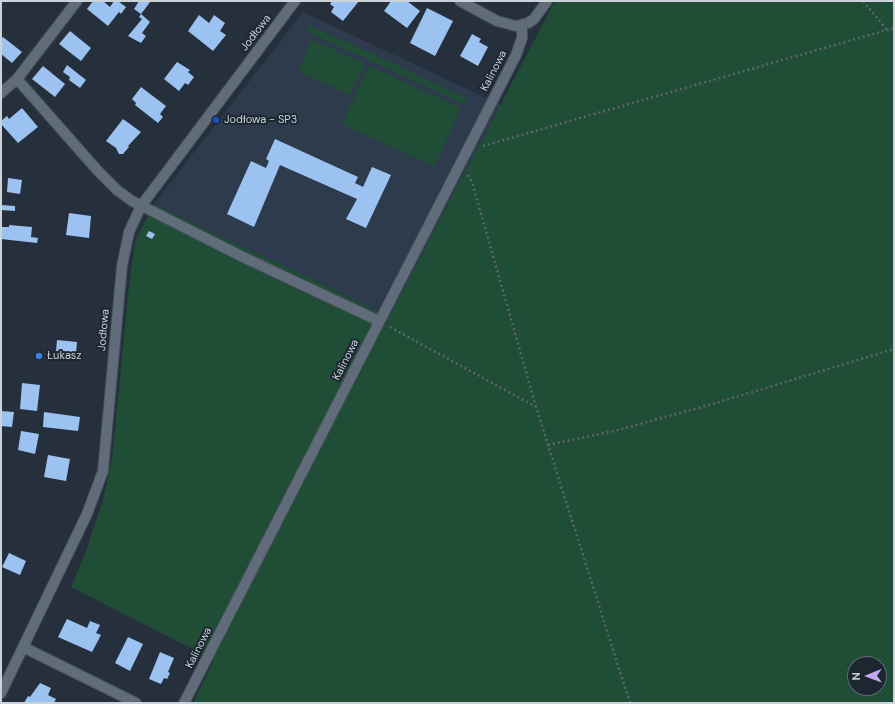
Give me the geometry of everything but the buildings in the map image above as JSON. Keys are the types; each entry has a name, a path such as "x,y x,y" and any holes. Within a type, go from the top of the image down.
{"street":[{"path":"1,94 17,79 77,1"},
{"name":"Jodłowa","path":"1,693 87,514 103,470 122,266 129,232 141,206 295,1"},
{"path":"460,1 505,24 522,25 528,23 539,14 547,1"},
{"name":"Kalinowa","path":"184,703 516,54 522,38 522,25"},
{"path":"17,79 98,171 117,190 141,206 379,321"},
{"path":"24,647 136,703"}],"path":[{"path":"863,1 887,30"},
{"path":"480,146 894,28"},
{"path":"461,162 472,182 536,407 630,703"},
{"path":"379,321 536,407"},
{"path":"548,445 618,430 708,406 894,349"}],"shaded area":[{"path":"303,12 501,105 389,318 154,204"}],"green space":[{"path":"555,1 894,1 894,703 193,703 214,660 71,587 85,554 103,500 112,459 129,286 135,242 154,204 389,317"},
{"path":"309,25 467,98 464,104 306,31"},
{"path":"312,40 365,64 350,95 298,71"},
{"path":"369,66 461,108 434,167 342,124"}],"place":[{"name":"Jodłowa - SP3","path":"216,120"},
{"name":"Łukasz","path":"39,356"}]}
